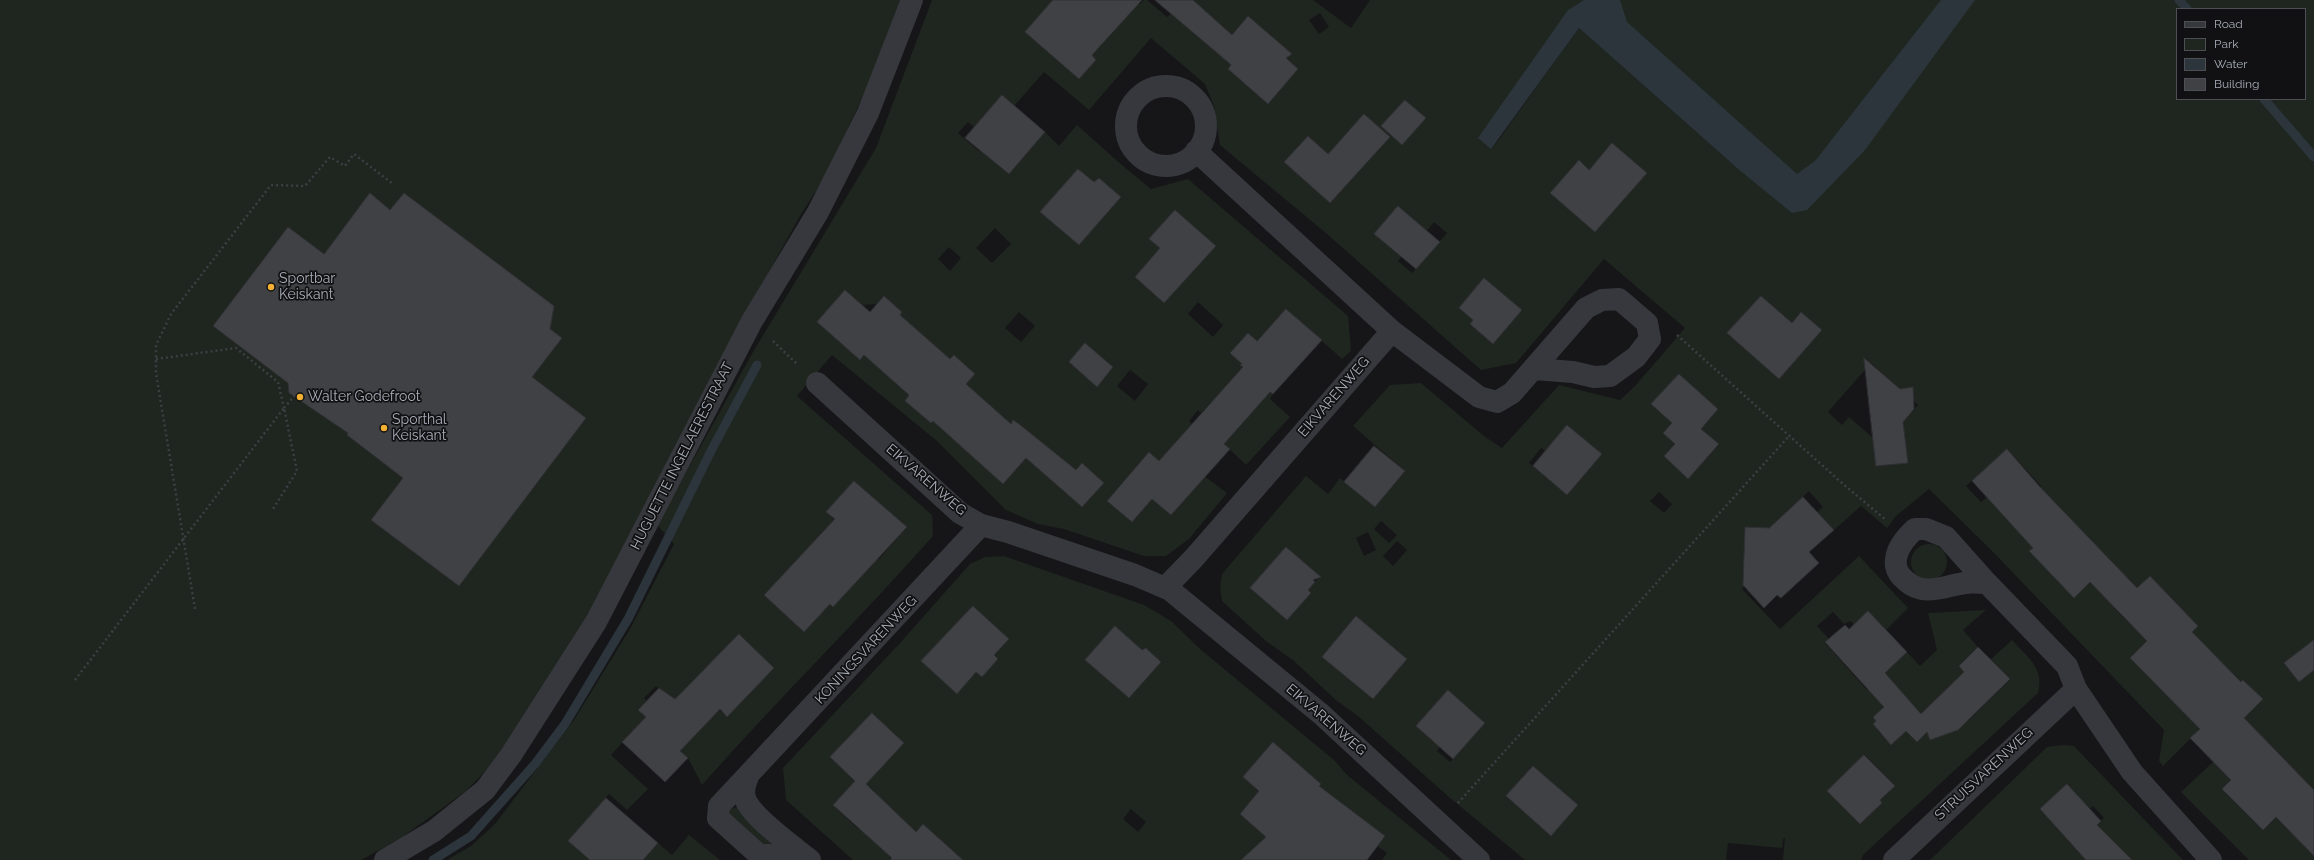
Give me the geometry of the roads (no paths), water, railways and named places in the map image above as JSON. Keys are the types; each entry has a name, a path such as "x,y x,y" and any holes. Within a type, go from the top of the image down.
{"street":[{"name":"HUGUETTE INGELAERESTRAAT","path":"385,860 434,831 485,790 512,755 596,622 752,321 818,212 868,113 912,0"},
{"path":"1196,151 1392,330 1479,398 1497,402 1512,393 1586,308 1602,300 1619,299 1647,323 1650,339 1636,357 1610,376 1594,377 1573,372 1534,369"},
{"name":"EIKVARENWEG","path":"1165,588 1194,558 1392,330"},
{"name":"EIKVARENWEG","path":"817,383 960,513 981,525 1008,532 1165,588 1198,612 1315,709 1440,822 1479,860"},
{"name":"KONINGSVARENWEG","path":"802,854 758,855 718,818 719,806 981,525"},
{"path":"1987,583 1966,582 1939,590 1924,590 1908,583 1900,577 1896,568 1895,558 1906,537 1915,529 1926,529 1938,532 1946,538 2067,666 2076,688 2132,772 2211,860"},
{"name":"STRUISVARENWEG","path":"1894,860 2076,688"},
{"name":"KONINGSVARENWEG","path":"749,774 744,789 745,798 750,810 802,854"}],"water":[{"path":"1584,0 1620,0 1627,22 1797,174 1815,161 1941,0 1975,0 1865,150 1807,210 1792,213 1737,168 1579,28 1491,149 1478,138 1568,10"}],"waterway":[{"path":"2179,0 2186,8"},
{"path":"2265,100 2314,157"},
{"path":"433,860 471,836 535,764 565,724 628,619 711,451 757,365"}],"place":[{"name":"Sportbar Keiskant","path":"271,287"},
{"name":"Walter Godefroot","path":"300,397"},
{"name":"Sporthal Keiskant","path":"384,428"}]}
